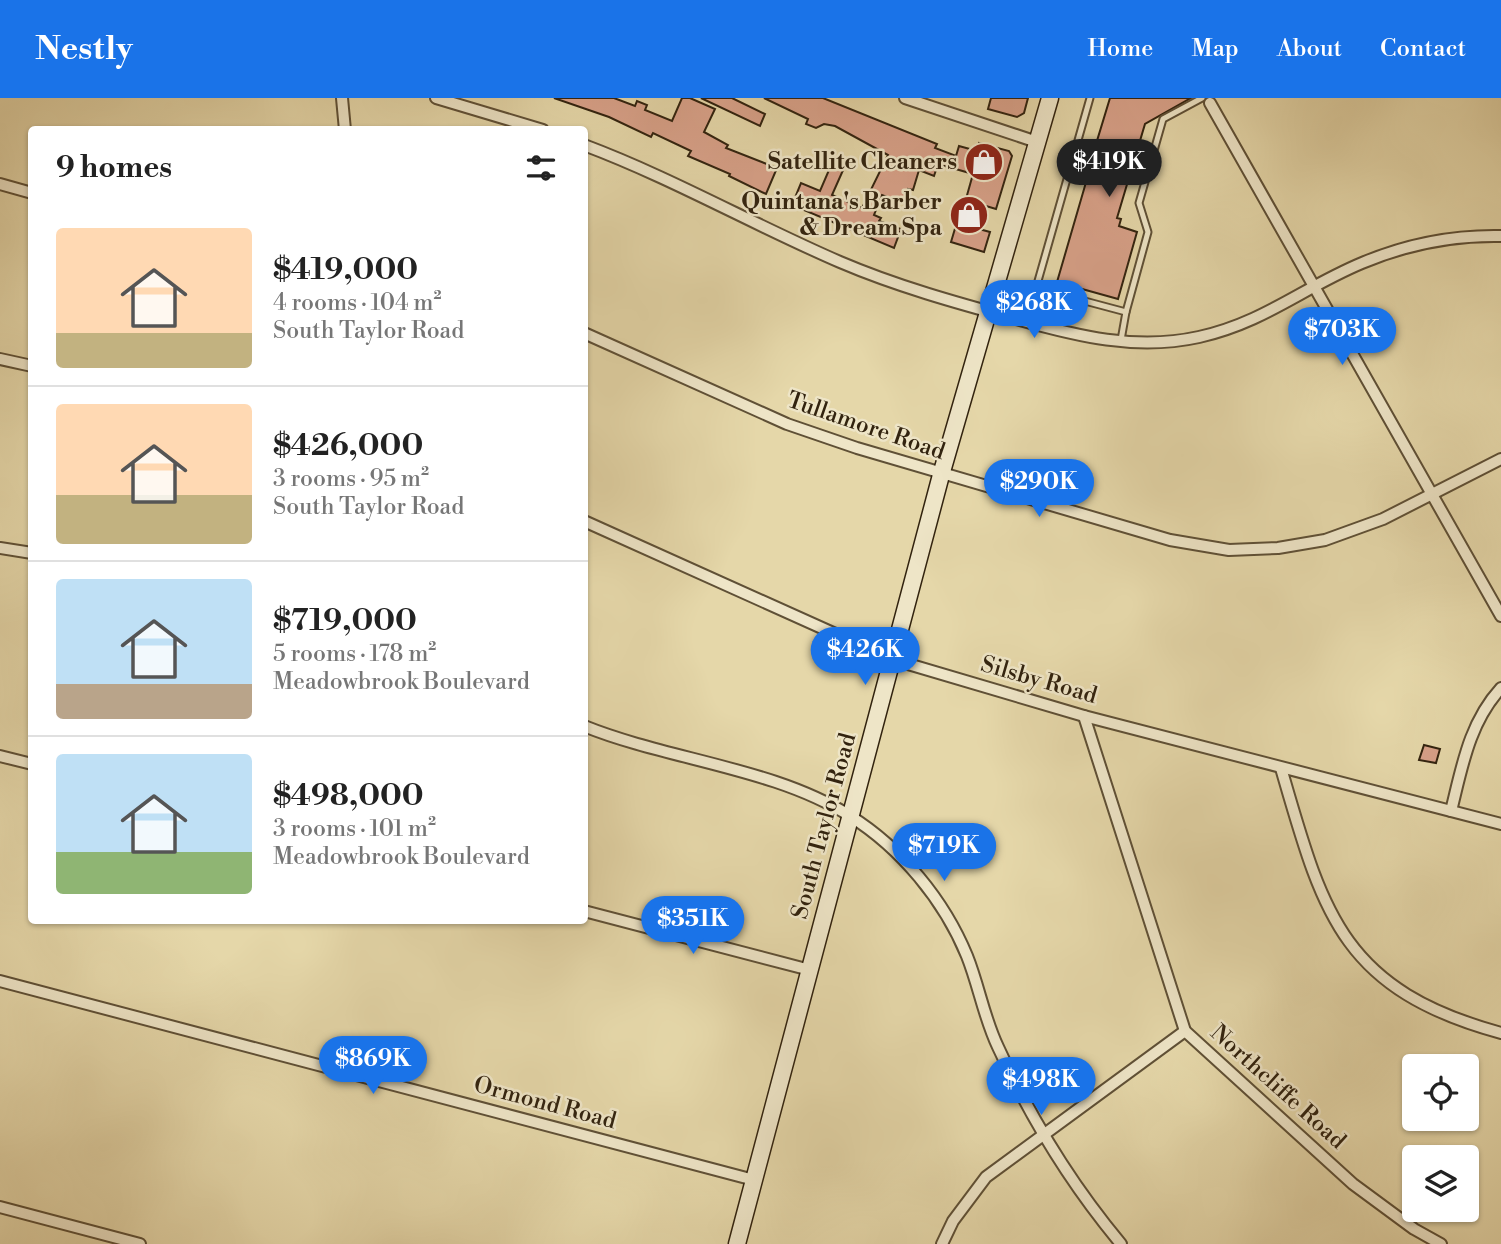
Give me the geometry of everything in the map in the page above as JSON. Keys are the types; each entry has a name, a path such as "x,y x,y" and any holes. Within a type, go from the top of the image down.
{"main road":[{"name":"South Taylor Road","path":"737,1244 891,659 1050,98"}],"street":[{"path":"341,98 344,126"},
{"path":"436,98 530,126"},
{"path":"905,98 1037,142"},
{"path":"1206,101 1315,287 1501,616"},
{"path":"588,147 661,177 843,263 988,312 1080,337 1121,343 1197,338 1251,322 1360,264 1429,240 1501,236"},
{"path":"0,184 28,192"},
{"name":"Tullamore Road","path":"588,335 787,424 942,475 1170,540 1229,550 1278,548 1325,540 1383,519 1431,492 1501,459"},
{"path":"0,359 28,365"},
{"name":"Silsby Road","path":"588,523 891,659 1084,716 1501,824"},
{"path":"0,548 28,552"},
{"path":"1451,811 1471,735 1481,715 1501,688"},
{"name":"Northcliffe Road","path":"1084,716 1185,1031 1353,1184 1414,1229 1441,1244"},
{"path":"588,727 646,747 784,785 850,816 909,866 928,888 948,919 967,956 996,1044 1042,1136 1071,1182 1121,1244"},
{"path":"0,756 28,763"},
{"path":"1281,768 1309,865 1327,909 1352,946 1374,971 1407,995 1453,1020 1501,1033"},
{"path":"588,912 810,970"},
{"name":"Ormond Road","path":"0,981 754,1180"},
{"path":"942,1244 953,1221 986,1177 1185,1031"},
{"path":"0,1207 140,1244"}],"lane":[{"path":"1090,98 1036,288 1126,312"},
{"path":"1121,343 1126,312 1148,232 1139,203 1163,119 1206,101"}],"building":[{"path":"554,98 614,98 635,106 637,101 647,105 645,110 672,121 682,98 690,98 715,109 704,132 728,145 726,148 777,168 766,194 729,176 730,174 688,156 691,151 653,133 651,137 609,117"},
{"path":"701,98 732,98 765,114 760,126"},
{"path":"764,98 823,98 937,144 935,148 956,156 959,146 977,151 979,143 1009,151 1012,156 996,209 986,206 979,229 990,232 984,252 951,242 959,215 955,214 958,204 964,206 973,174 938,164 934,176 919,170 913,190 908,189 903,203 882,195 874,215 881,218 879,221 901,229 894,248 792,205 801,183 820,191 832,163 844,168 832,195 862,208 888,155 835,126 824,124 816,128 806,124 808,119"},
{"path":"991,98 1028,98 1024,113 1017,117 988,109"},
{"path":"1110,98 1191,98 1145,124 1117,218 1121,219 1119,226 1137,232 1118,299 1057,282 1089,172 1085,165 1090,145 1096,144"},
{"path":"1424,745 1440,749 1436,763 1419,760"}],"place":[{"name":"Satellite Cleaners","path":"984,162"},
{"name":"Quintana's Barber & Dream Spa","path":"969,215"}]}
